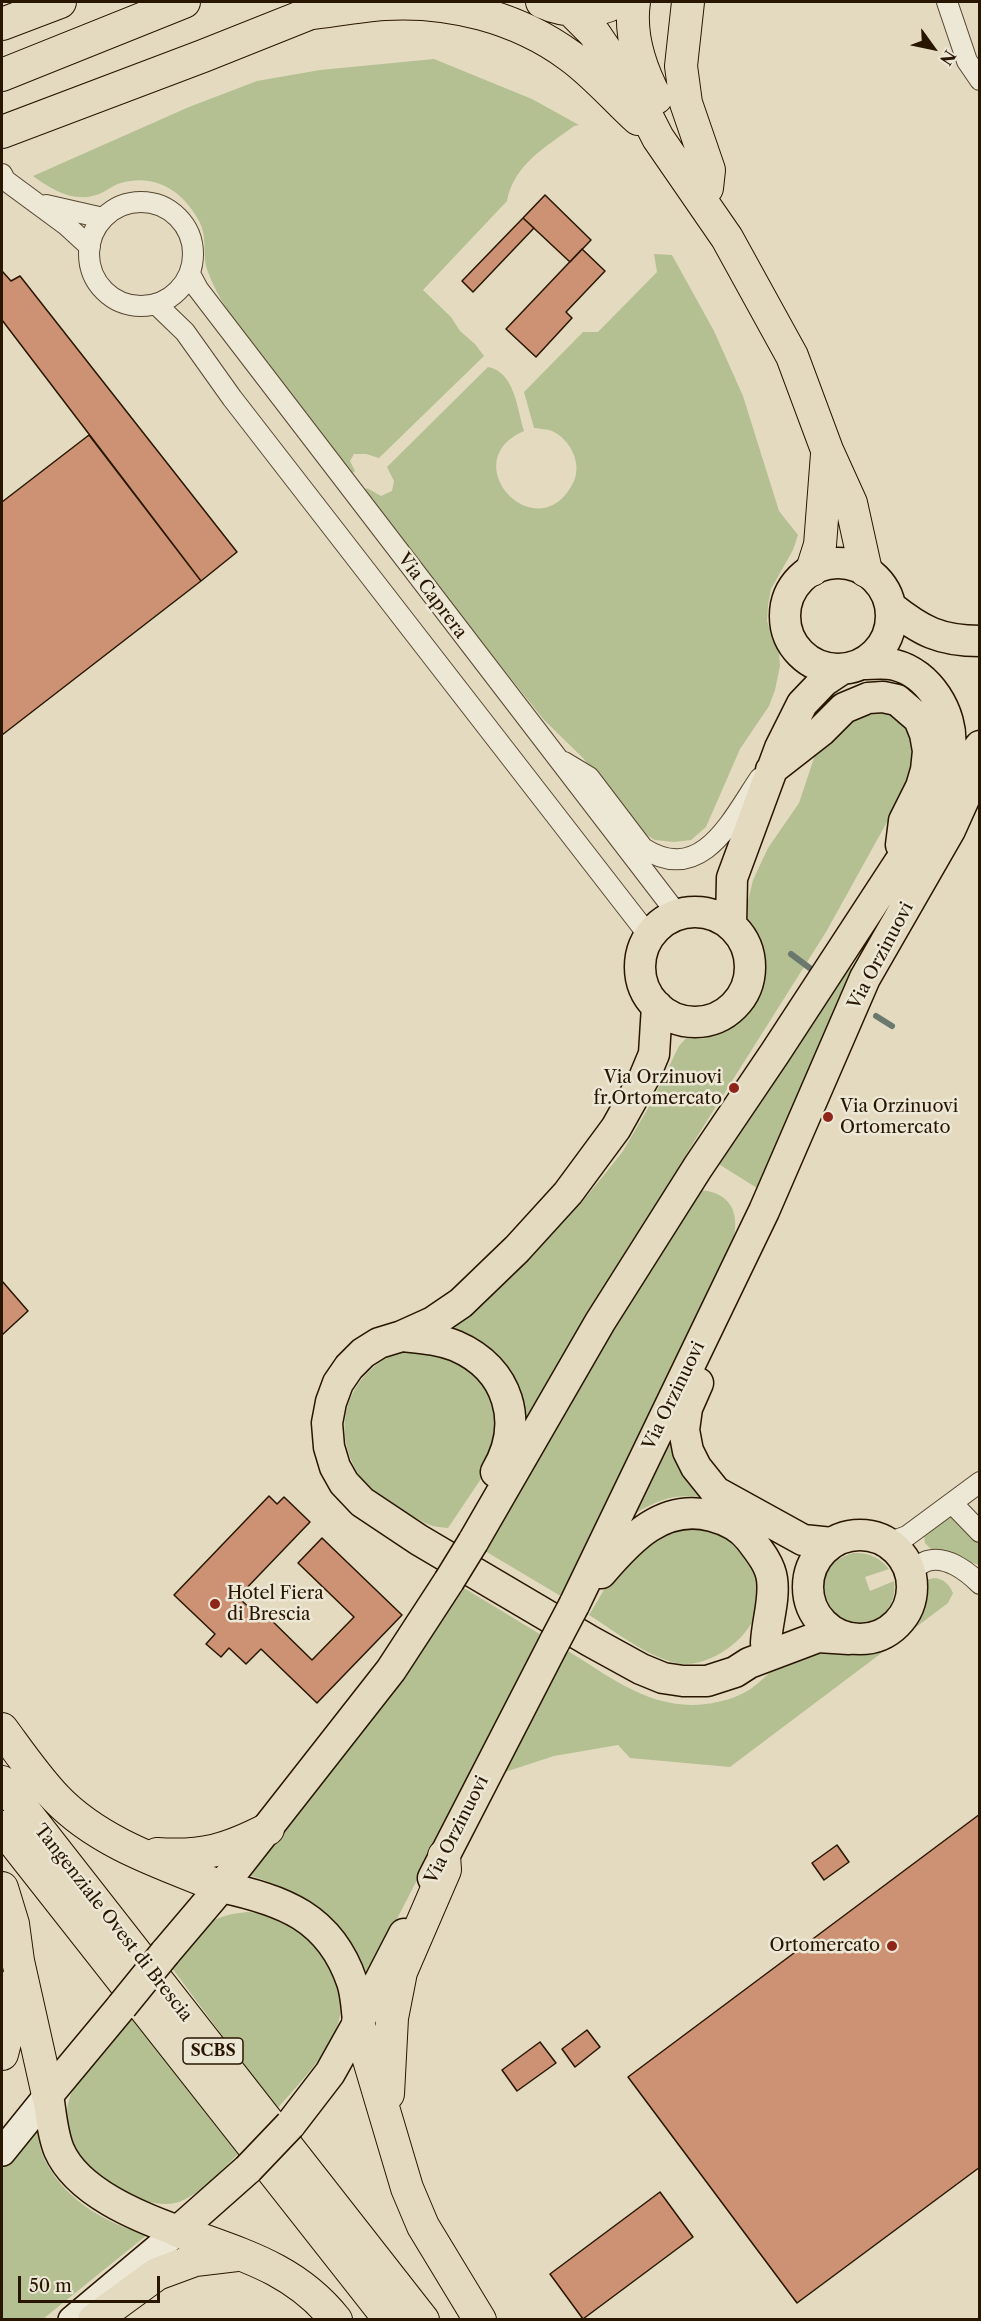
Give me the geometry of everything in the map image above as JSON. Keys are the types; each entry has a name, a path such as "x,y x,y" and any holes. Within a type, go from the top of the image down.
{"highway":[{"path":"2,24 60,2"},
{"path":"2,75 184,2"},
{"path":"7,130 341,2"},
{"path":"556,5 581,11 616,2"},
{"path":"633,2 637,54 647,82 707,188 727,238"},
{"path":"688,2 681,66 686,103 709,170 707,188"},
{"path":"306,14 384,4 440,5 488,16 528,30 571,57 658,138"},
{"path":"556,5 594,33 612,59 636,95 658,138 727,238 792,356 827,450 852,503 866,571"},
{"path":"812,570 820,545 827,450"},
{"path":"2,1729 57,1798 78,1817 108,1838 221,1887"},
{"name":"Tangenziale Ovest di Brescia","path":"2,1782 423,2319"},
{"name":"Tangenziale Ovest di Brescia","path":"2,1827 390,2319"},
{"path":"138,1852 186,1856 218,1851 268,1829"},
{"path":"392,2140 388,2095 392,2018 401,1972 445,1870 444,1856"},
{"path":"2,1888 13,1924 18,1961 48,2095"},
{"path":"2,2054 10,2023 18,1961"},
{"path":"358,2023 406,2188 423,2226 480,2319"},
{"path":"178,2231 282,2271 304,2287 336,2319"},
{"path":"94,2319 157,2274 195,2260 241,2254"}],"main road":[{"path":"731,925 732,878 776,759 802,704 824,681 852,667 876,654 886,640 891,624 891,607 878,581 866,571 853,565 839,563 825,565 812,570 800,580 791,593 786,607 786,623 790,638 798,651 810,662 825,668 852,667 894,664 912,671 929,686 940,702 948,723 951,745 947,763 910,827 898,863"},
{"path":"891,607 914,625 934,636 959,641 980,641"},
{"path":"798,651 796,672 802,704"},
{"path":"776,759 821,731 844,708 855,702 883,697 897,700 909,708 919,719 928,751 921,787 904,820 898,863"},
{"name":"Via Orzinuovi","path":"2,2152 268,1829 391,1670 473,1542 600,1322 703,1159 775,1053 898,863 980,746"},
{"name":"Via Orzinuovi","path":"72,2319 248,2169 290,2125 330,2073 575,1602 764,1211 865,978 950,830 980,764"},
{"path":"687,914 715,916 731,925 741,936 748,950 749,981 743,995 721,1016 706,1022 690,1022 672,1017 657,1006 647,993 640,964 643,950 650,937 662,924 687,914 732,878"},
{"path":"657,1006 654,1054 644,1078 616,1128 568,1193 461,1303 433,1322 402,1336 379,1342 349,1367 338,1383 331,1402 327,1423 329,1447 335,1467 344,1484 362,1502 419,1540 641,1669 663,1678 683,1682 707,1681 735,1672 757,1653 809,1585 816,1558 832,1543 846,1537 860,1535 878,1538 888,1543 904,1559 910,1572 911,1598 905,1614 898,1623 879,1636 867,1639 818,1637 757,1653"},
{"path":"654,1054 690,1022"},
{"path":"726,1289 720,1332 687,1408 684,1430 688,1451 696,1467 716,1492 802,1540 832,1543"},
{"path":"402,1336 437,1340 474,1355 488,1366 506,1398 511,1415 506,1455 481,1497 473,1542"},
{"path":"575,1602 628,1542 644,1528 663,1518 679,1514 700,1513 726,1520 778,1546 809,1585 814,1614 832,1632 849,1639"},
{"path":"743,1530 767,1564 772,1577 773,1598 757,1653"},
{"path":"221,1887 276,1901 316,1925 333,1942 344,1961 353,1984 358,2023"},
{"path":"48,2095 52,2126 59,2151 72,2169 102,2196 123,2209 178,2231"}],"street":[{"path":"947,2 967,61 980,80"},
{"path":"2,174 5,180 38,202 90,247"},
{"path":"38,202 103,218"},
{"path":"131,202 147,202 163,206 176,215 186,227 193,242 194,258 190,274 176,293 156,304 140,306 124,303 110,296 94,276 89,257 94,232 103,218 116,208 131,202"},
{"name":"Via Caprera","path":"190,274 205,299 553,755 687,914"},
{"name":"Via Caprera","path":"156,304 185,332 232,398 650,937"},
{"path":"553,755 589,777 643,848 654,855 680,860 703,852 720,836 776,759"},
{"path":"888,1543 907,1536 980,1482"},
{"path":"952,1503 980,1532"},
{"path":"910,1572 928,1560 947,1562 958,1566 980,1584"}],"green space":[{"path":"434,59 532,99 579,125 553,141 524,167 516,177 507,201 423,290 451,317 460,331 475,344 484,356 379,458 366,454 354,454 350,461 355,471 349,475 225,306 206,266 201,226 185,201 167,187 145,180 121,183 99,194 79,197 55,190 33,176 189,107 257,81 320,70"},
{"path":"654,254 672,255 714,331 743,396 779,511 798,535 793,550 771,589 768,605 767,621 779,653 780,666 769,706 740,749 706,827 691,840 674,842 655,840 639,831 583,758 544,720 362,492 367,488 381,496 392,491 394,481 387,467 488,367 497,370 509,384 517,402 524,431 504,445 497,462 499,480 509,495 524,505 541,508 559,501 574,481 576,474 573,452 564,440 550,430 534,428 524,392 583,332 598,332 657,272"},
{"path":"858,706 906,717 915,750 907,786 826,932 698,1135 562,1362 518,1441 520,1412 442,1331 504,1282 580,1204 623,1151 651,1103 679,1046 687,1037 698,1030 729,1018 754,993 761,960 744,917 753,880 768,848 799,803 819,743"},
{"path":"850,967 856,972 856,978 757,1188 717,1163 843,970"},
{"path":"700,1190 721,1196 732,1208 735,1225 732,1246 564,1598 485,1551 664,1242"},
{"path":"407,1349 441,1349 493,1389 499,1452 448,1528 423,1522 383,1497 366,1483 351,1458 345,1438 345,1419 349,1401 358,1384 371,1369 387,1358"},
{"path":"673,1432 717,1500 674,1497 634,1514"},
{"path":"950,1517 960,1519 979,1536 979,1565 931,1549 925,1543 924,1535 939,1520"},
{"path":"701,1521 747,1551 759,1583 760,1600 756,1614 739,1639 714,1657 700,1662 674,1663 636,1646 589,1615 626,1553 636,1542"},
{"path":"853,1553 873,1556 889,1569 865,1577 870,1591 894,1581 894,1595 891,1604 882,1615 866,1623 852,1623 839,1616 829,1604 825,1590 826,1575 835,1562"},
{"path":"934,1578 943,1581 953,1593 948,1603 730,1767 630,1758 618,1745 554,1756 499,1774 565,1649 614,1680 649,1697 686,1705 717,1702 749,1690 796,1653 810,1650 854,1649 876,1644 896,1635 912,1618 926,1580"},
{"path":"464,1588 543,1636 368,1975 346,1937 321,1910 289,1891 249,1875 359,1733"},
{"path":"248,1912 267,1916 304,1935 320,1950 332,1968 339,1987 341,2007 332,2038 310,2070 277,2109 172,1968 195,1936 210,1922 232,1914"},
{"path":"132,2016 239,2153 204,2187 179,2202 153,2203 124,2192 98,2176 88,2166 76,2151 70,2137 67,2114 73,2090 96,2056"},
{"path":"36,2126 42,2154 60,2183 72,2195 85,2206 115,2223 147,2235 43,2319 2,2320 2,2169"}],"building":[{"path":"545,195 591,240 570,262 523,218"},
{"path":"523,218 534,228 473,292 462,281"},
{"path":"582,249 605,271 566,312 572,318 536,357 506,329"},
{"path":"2,271 11,281 20,276 237,552 201,581 2,320"},
{"path":"89,435 201,581 2,735 2,502"},
{"path":"2,1281 28,1311 2,1335"},
{"name":"Hotel Fiera di Brescia","path":"269,1496 277,1504 284,1497 310,1522 238,1597 259,1617 263,1612 312,1660 354,1617 298,1563 322,1538 402,1615 317,1703 261,1649 246,1664 229,1648 221,1657 206,1644 215,1634 174,1595"},
{"name":"Ortomercato","path":"980,1814 980,2167 797,2303 628,2077"},
{"path":"837,1845 849,1862 824,1880 812,1863"},
{"path":"587,2030 600,2047 575,2067 562,2049"},
{"path":"540,2042 556,2063 517,2091 502,2070"},
{"path":"660,2192 693,2237 583,2319 550,2274"}],"waterway":[{"path":"791,954 811,969"},
{"path":"876,1016 892,1026"}],"place":[{"name":"Via Orzinuovi fr.Ortomercato","path":"734,1088"},
{"name":"Via Orzinuovi Ortomercato","path":"828,1117"},
{"name":"Hotel Fiera di Brescia","path":"215,1604"},
{"name":"Ortomercato","path":"892,1946"}]}
